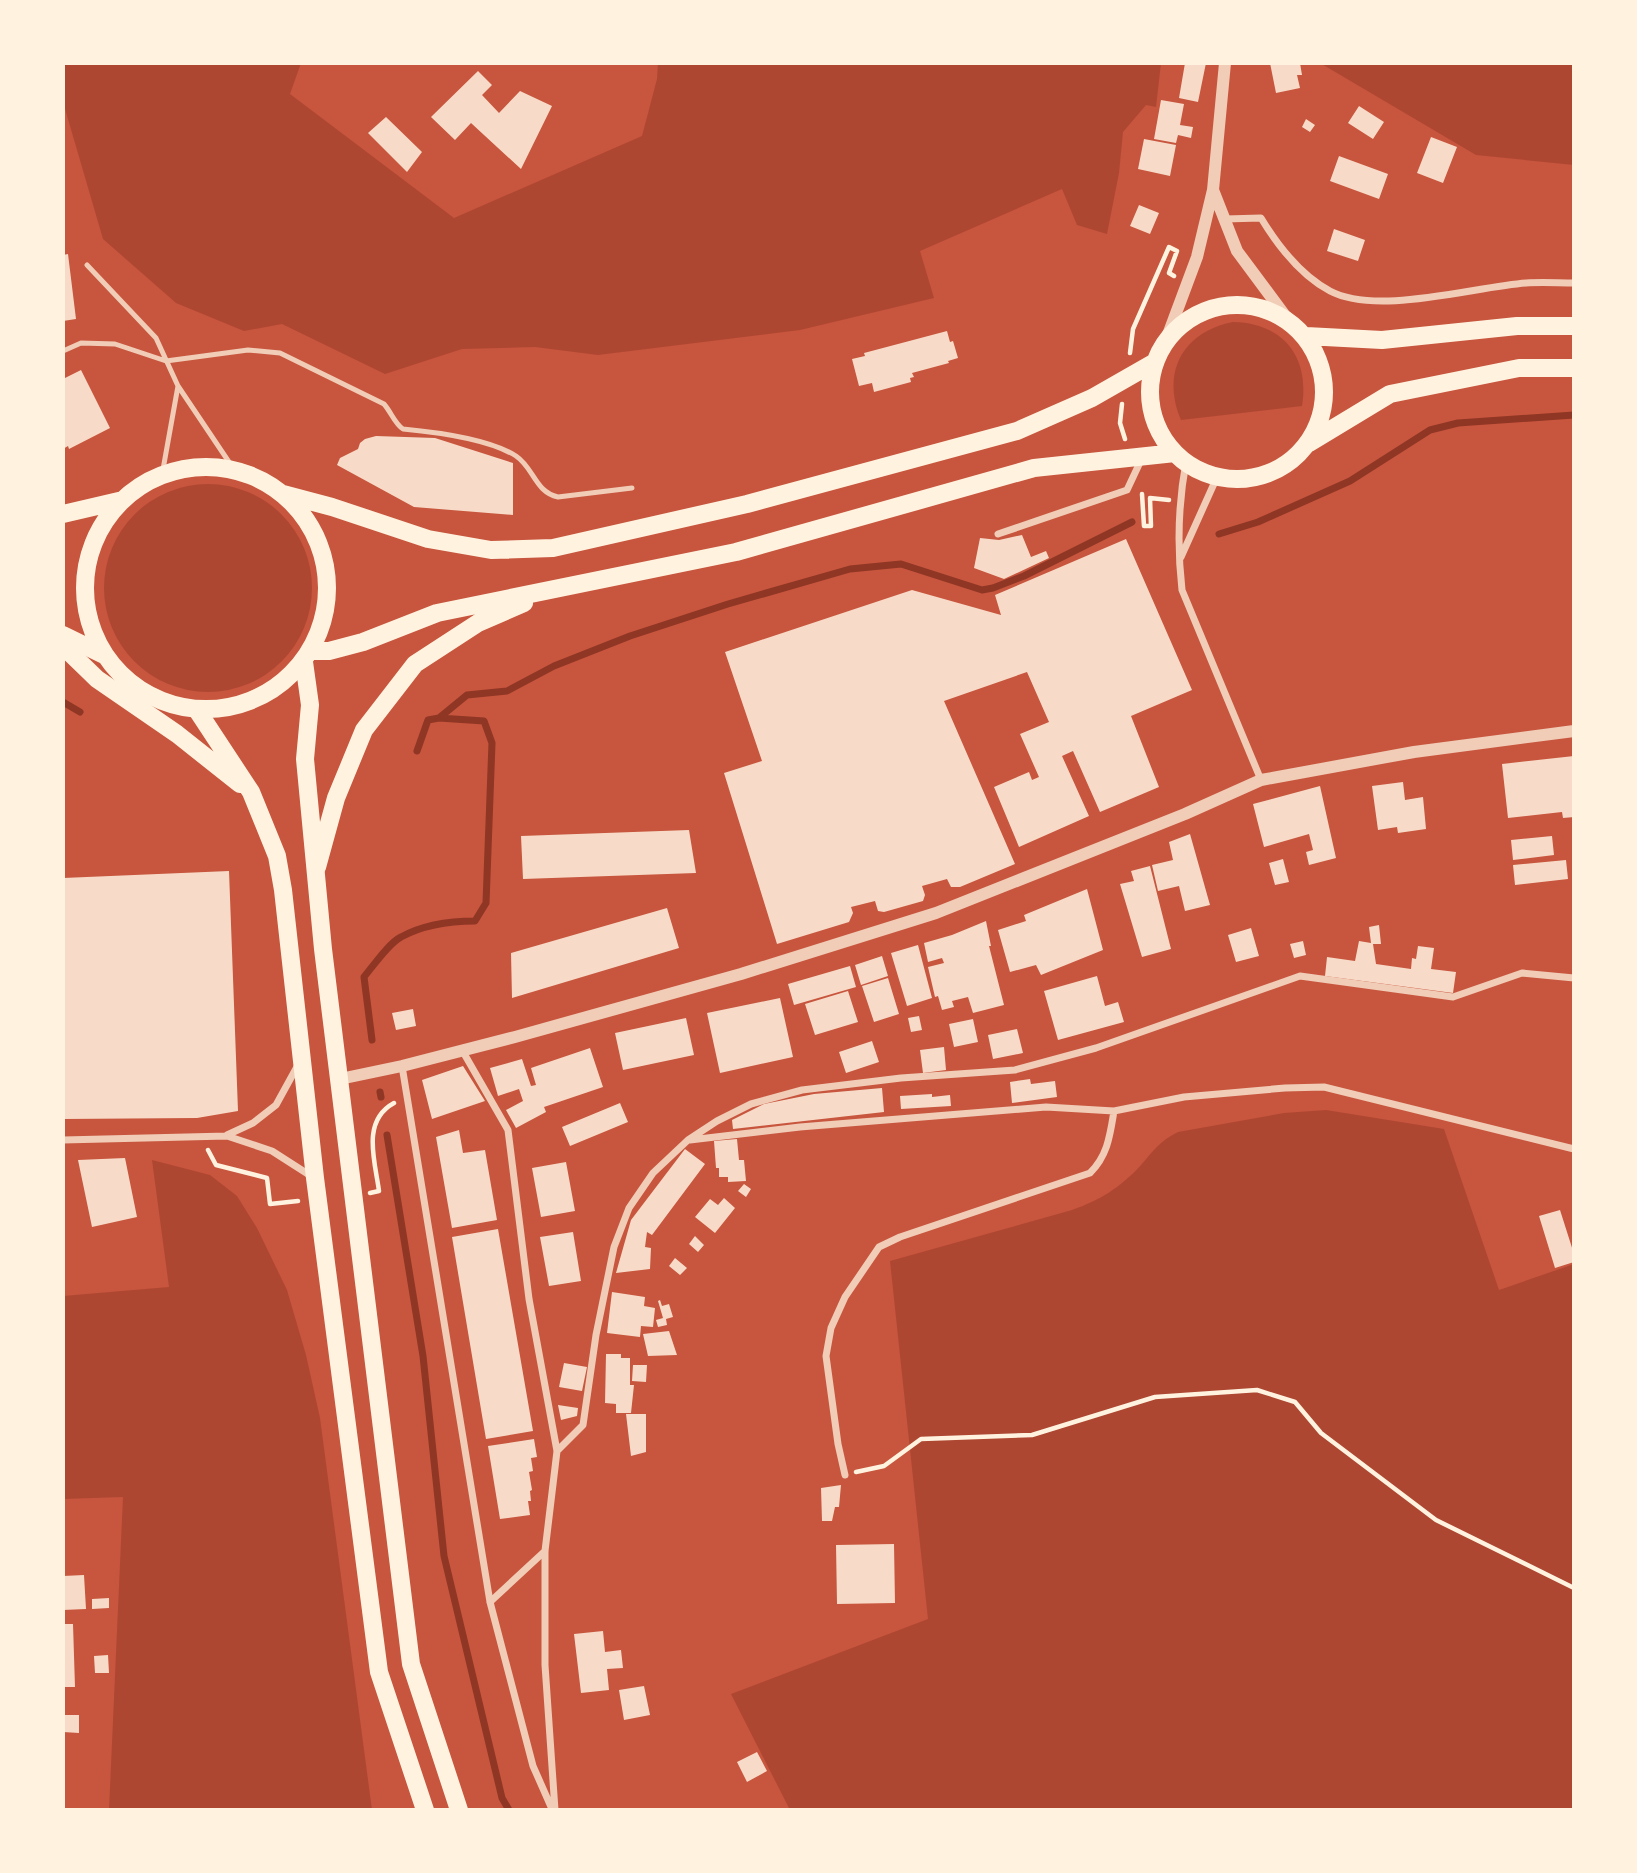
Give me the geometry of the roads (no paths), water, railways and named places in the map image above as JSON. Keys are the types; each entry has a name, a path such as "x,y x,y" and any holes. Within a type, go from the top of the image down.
{"main road":[{"path":"1237,304 1265,308 1289,321 1306,336 1320,361 1325,389 1322,418 1308,443 1290,462 1268,474 1242,479 1217,477 1180,458 1161,433 1152,410 1150,386 1155,362 1166,340 1186,321 1210,308 1237,304"},
{"path":"1306,336 1382,340 1517,326 1574,326"},
{"path":"283,494 332,507 428,539 491,550 553,548 747,504 1017,431 1092,398 1155,362"},
{"path":"1308,443 1390,394 1519,368 1574,368"},
{"path":"307,656 363,642 437,613 736,552 1034,468 1105,459 1180,458"},
{"path":"211,467 235,471 261,480 283,494 312,527 326,568 326,611 307,656 283,684 256,699 227,708 197,710 161,701 130,683 106,656 88,618 85,575 97,534 122,500 142,485 162,475 186,468 211,467"},
{"path":"63,514 122,500"},
{"path":"317,867 337,798 364,730 415,664 478,623 556,589"},
{"path":"63,635 106,656"},
{"path":"63,646 97,679 177,734 251,792"},
{"path":"307,656 310,705 305,759 323,949 411,1664 459,1810"},
{"path":"197,710 251,792 277,856 315,1178 379,1672 425,1810"}],"street":[{"path":"1166,340 1196,257 1213,190 1225,63"},
{"path":"1213,190 1237,251 1289,321"},
{"path":"1225,219 1261,218 1276,243 1305,273 1332,292 1360,300 1387,302 1526,283 1574,283"},
{"path":"998,534 1127,490 1143,457"},
{"path":"1180,458 1179,561 1182,590 1261,780"},
{"path":"1179,561 1217,477"},
{"path":"340,1079 462,1051 741,974 936,913 1172,819 1261,780 1415,752 1574,731"},
{"path":"557,1451 583,1425 596,1335 614,1248 629,1208 653,1173 688,1140 717,1121 751,1104 802,1090 901,1078 1015,1070 1096,1048 1300,976 1453,997 1522,973 1574,978"},
{"path":"462,1051 508,1130 529,1299 557,1451 545,1551 545,1665 554,1810"},
{"path":"226,1136 253,1123 276,1105 301,1058"},
{"path":"402,1066 490,1602 533,1766 554,1810"},
{"path":"688,1140 800,1127 1046,1107 1114,1111 1184,1097 1324,1087 1574,1149"},
{"path":"845,1475 826,1356 831,1328 845,1297 879,1247 900,1237 1090,1173 1101,1162 1107,1149 1114,1111"},
{"path":"63,1140 226,1136 272,1151 315,1178"},
{"path":"490,1602 545,1551"}],"lane":[{"path":"87,265 156,338 178,386 235,471"},
{"path":"63,351 81,343 115,344 166,361 248,349 280,353 384,404 393,414 397,425 403,429 442,433 507,451 528,467 541,490 549,495 632,488"},
{"path":"162,475 178,386"}],"waterway":[{"path":"1219,534 1258,522 1350,481 1430,430 1458,423 1574,415"},
{"path":"439,718 467,695 507,691 554,666 630,636 850,569 901,564 982,590 1024,576 1132,522"},
{"path":"63,702 80,712"},
{"path":"372,1040 364,977 381,955 396,940 418,929 475,921 486,903 492,743 484,721 439,718 428,720 417,751"},
{"path":"380,1092 381,1097"},
{"path":"387,1135 423,1356 444,1556 502,1798 509,1810"}]}
